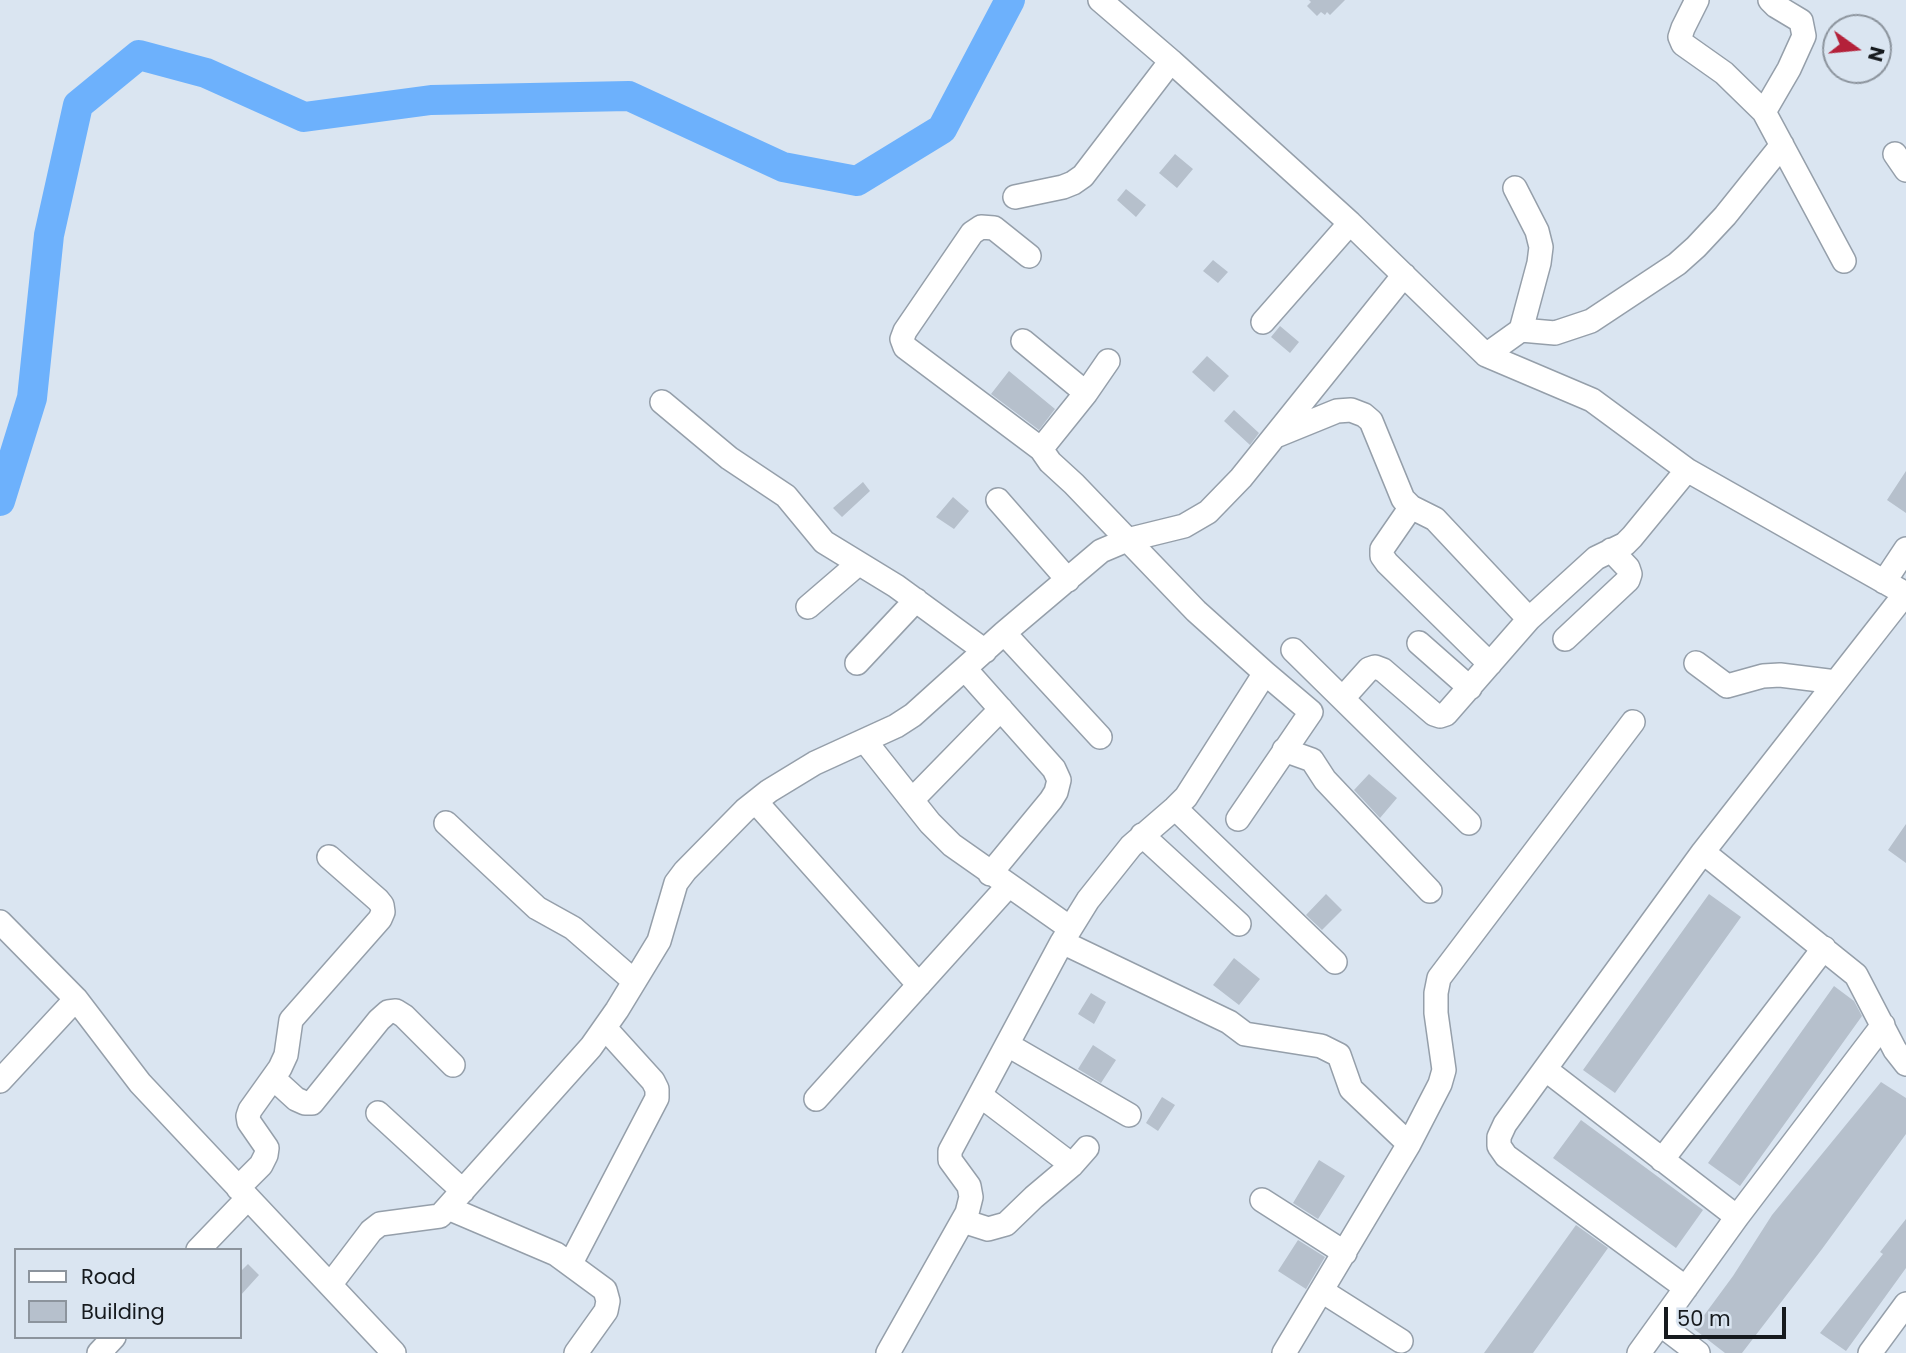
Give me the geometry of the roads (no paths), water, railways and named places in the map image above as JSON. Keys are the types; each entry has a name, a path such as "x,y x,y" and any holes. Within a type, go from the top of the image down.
{"street":[{"path":"1100,0 1350,223 1486,355 1592,400 1687,470 1906,594 1703,852 1505,1124 1499,1137 1499,1146 1506,1156 1686,1288"},
{"path":"1697,0 1680,37 1683,44 1724,73 1764,112 1844,261"},
{"path":"1764,112 1804,36 1801,22 1770,0"},
{"path":"1015,197 1063,187 1083,176 1171,61"},
{"path":"1521,330 1555,333 1591,321 1677,264 1725,216 1782,145"},
{"path":"1486,355 1521,330 1539,263 1541,247 1537,231 1515,188"},
{"path":"1263,322 1350,223"},
{"path":"1029,256 994,228 981,227 972,233 902,339 911,353 1041,449 1050,463 1074,484 1219,633 1311,712"},
{"path":"330,1286 371,1231 380,1224 440,1216 605,1028 659,941 676,883 721,833 756,802 815,763 896,726 913,715 1101,551 1127,540 1184,526 1208,512 1224,498 1275,437 1404,275"},
{"path":"1023,341 1086,393"},
{"path":"1041,449 1108,361"},
{"path":"662,402 729,458 786,496 824,542 916,600 985,651"},
{"path":"1275,437 1337,411 1351,410 1364,415 1371,421 1404,499 1411,507 1435,519 1529,620"},
{"path":"1238,820 1311,712 1369,669 1375,667 1383,670 1434,714 1446,714 1529,620 1596,558 1625,544 1632,537 1687,470"},
{"path":"998,500 1068,580"},
{"path":"1411,507 1382,549 1382,556 1490,664"},
{"path":"1884,582 1906,549"},
{"path":"1565,639 1628,580 1628,568 1611,550"},
{"path":"808,607 858,564"},
{"path":"858,663 916,600"},
{"path":"1004,633 1100,737"},
{"path":"1419,643 1470,688"},
{"path":"1293,650 1469,823"},
{"path":"1696,663 1727,686 1763,676 1780,675 1836,682"},
{"path":"816,1099 919,985 999,880 1056,792 1059,780 1054,769 965,669"},
{"path":"888,1353 963,1221 971,1197 969,1186 950,1160 950,1151 1066,935 1088,900 1142,835 1175,808 1194,786 1265,673"},
{"path":"912,800 1001,709"},
{"path":"1284,1353 1409,1144 1440,1084 1444,1070 1436,1013 1439,978 1633,722"},
{"path":"864,741 952,845 1066,935 1229,1022 1245,1034 1321,1046 1339,1055 1351,1089 1409,1144"},
{"path":"1284,750 1312,760 1325,780 1430,891"},
{"path":"756,802 919,985"},
{"path":"1175,808 1335,961"},
{"path":"446,823 537,908 573,928 634,981"},
{"path":"1142,835 1239,923"},
{"path":"1703,852 1856,975 1895,1050 1906,1065"},
{"path":"200,1248 243,1193 266,1155 267,1148 249,1122 248,1116 286,1055 291,1020 380,919 383,912 378,900 329,857"},
{"path":"0,922 76,999 140,1083 394,1353"},
{"path":"1662,1160 1824,948"},
{"path":"0,1081 76,999"},
{"path":"273,1077 296,1099 305,1103 312,1102 388,1012 404,1016 453,1065"},
{"path":"1639,1353 1737,1217 1882,1025"},
{"path":"571,1263 657,1098 653,1081 605,1028"},
{"path":"1007,1045 1129,1115"},
{"path":"1545,1069 1737,1217"},
{"path":"963,1221 988,1229 1006,1224 1080,1157 981,1096"},
{"path":"378,1113 456,1200 571,1263 605,1290 608,1301 606,1311 586,1349"},
{"path":"1262,1200 1345,1253"},
{"path":"1322,1291 1401,1341"},
{"path":"1870,1353 1906,1304"},
{"path":"1660,1324 1698,1353"}],"waterway":[{"path":"0,501 32,398 49,235 78,105 139,55 206,73 304,117 431,100 629,96 783,167 857,181 942,129 1010,0"}]}
